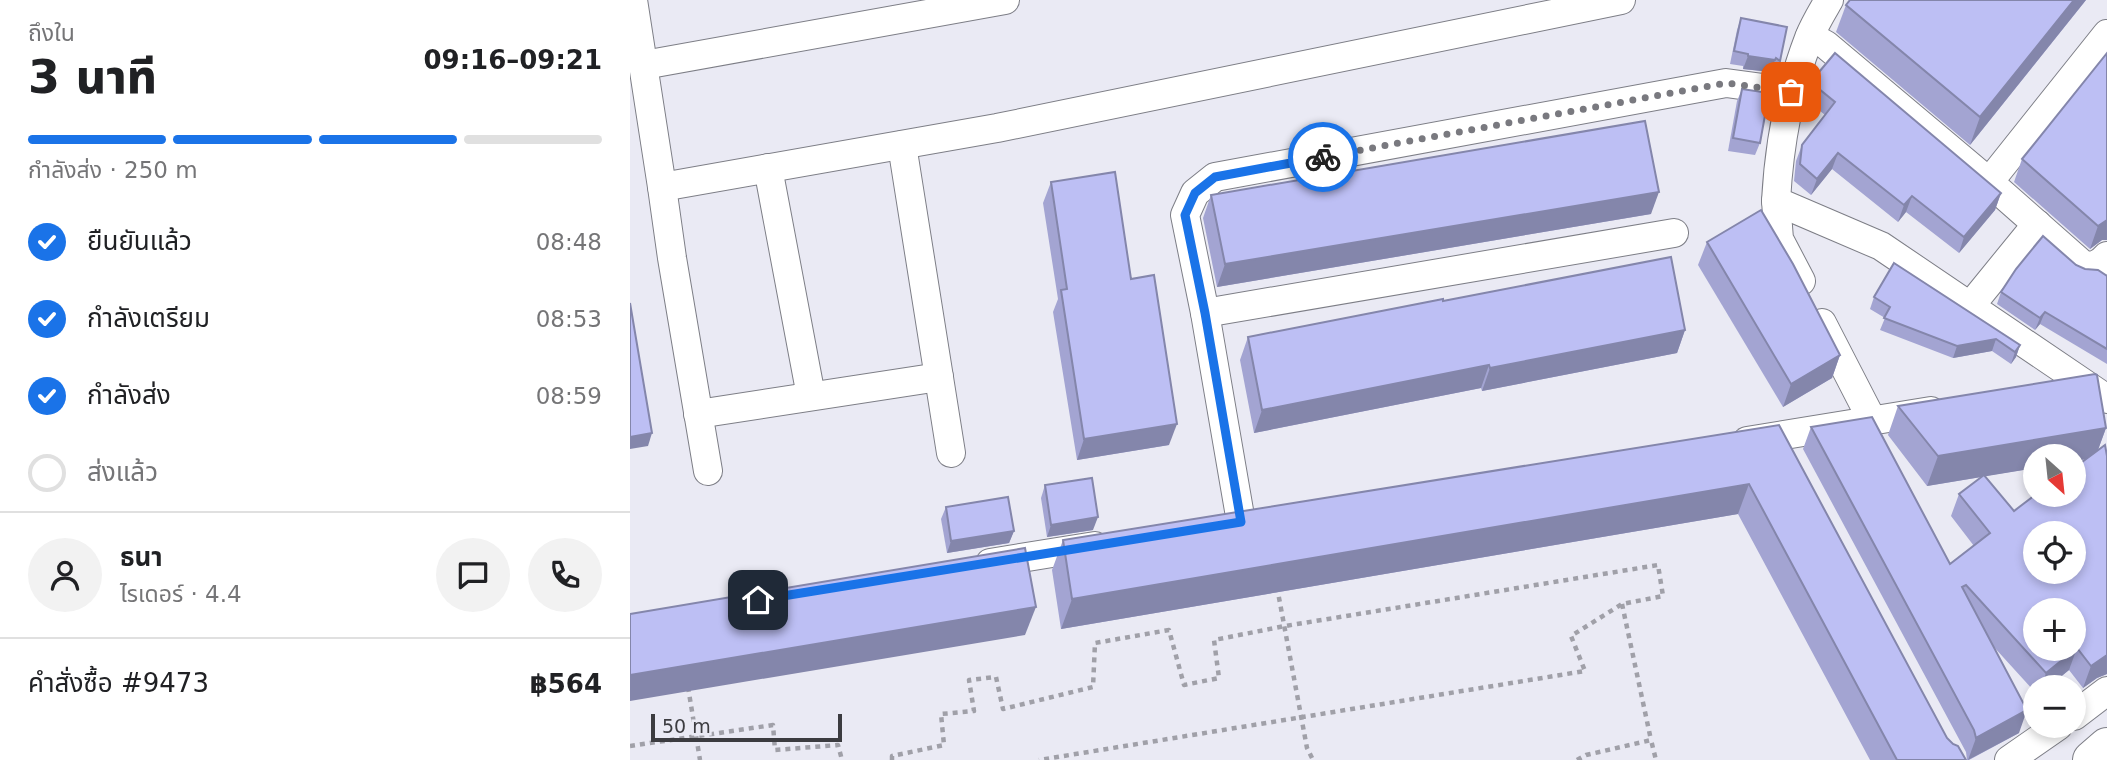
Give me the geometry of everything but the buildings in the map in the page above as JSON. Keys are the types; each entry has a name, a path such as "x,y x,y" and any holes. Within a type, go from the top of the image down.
{"highway":[{"path":"2092,760 2107,747"}],"street":[{"path":"633,0 708,471"},
{"path":"644,65 1005,0"},
{"path":"663,187 997,128 1621,0"},
{"path":"1829,0 1810,36 1791,92 1778,160 1776,201 1779,239 1872,420"},
{"path":"1989,182 2107,34"},
{"path":"1810,36 1826,45 2082,264 2096,265 2107,256"},
{"path":"1239,522 1205,313 1185,215 1195,193 1215,177 1726,83 1791,92"},
{"path":"902,145 951,453"},
{"path":"768,168 811,396"},
{"path":"1776,201 1881,246 2098,392"},
{"path":"1971,305 2036,224"},
{"path":"1205,313 1674,233"},
{"path":"698,414 939,377"},
{"path":"2049,392 2098,392"},
{"path":"1723,445 1784,448 1872,420 1954,407"},
{"path":"966,566 1117,542"},
{"path":"2086,707 2107,691"},
{"path":"2009,760 2041,738"}],"path":[{"path":"892,760 892,756 944,745 941,714 974,711 969,680 996,677 1003,709 1093,687 1095,643 1169,630 1184,684 1219,678 1214,640 1658,565 1663,596 1622,604 1571,636 1586,671 1039,760"},
{"path":"1277,586 1307,748 1313,760"},
{"path":"1622,604 1656,760"},
{"path":"687,681 700,760"},
{"path":"630,746 773,725 775,750 838,745 842,760"},
{"path":"1577,760 1586,755 1651,740"}],"way so far":[{"path":"1323,157 1726,83 1791,92"}],"route":[{"path":"758,600 1241,522 1185,215 1195,193 1215,177 1323,157"}]}
